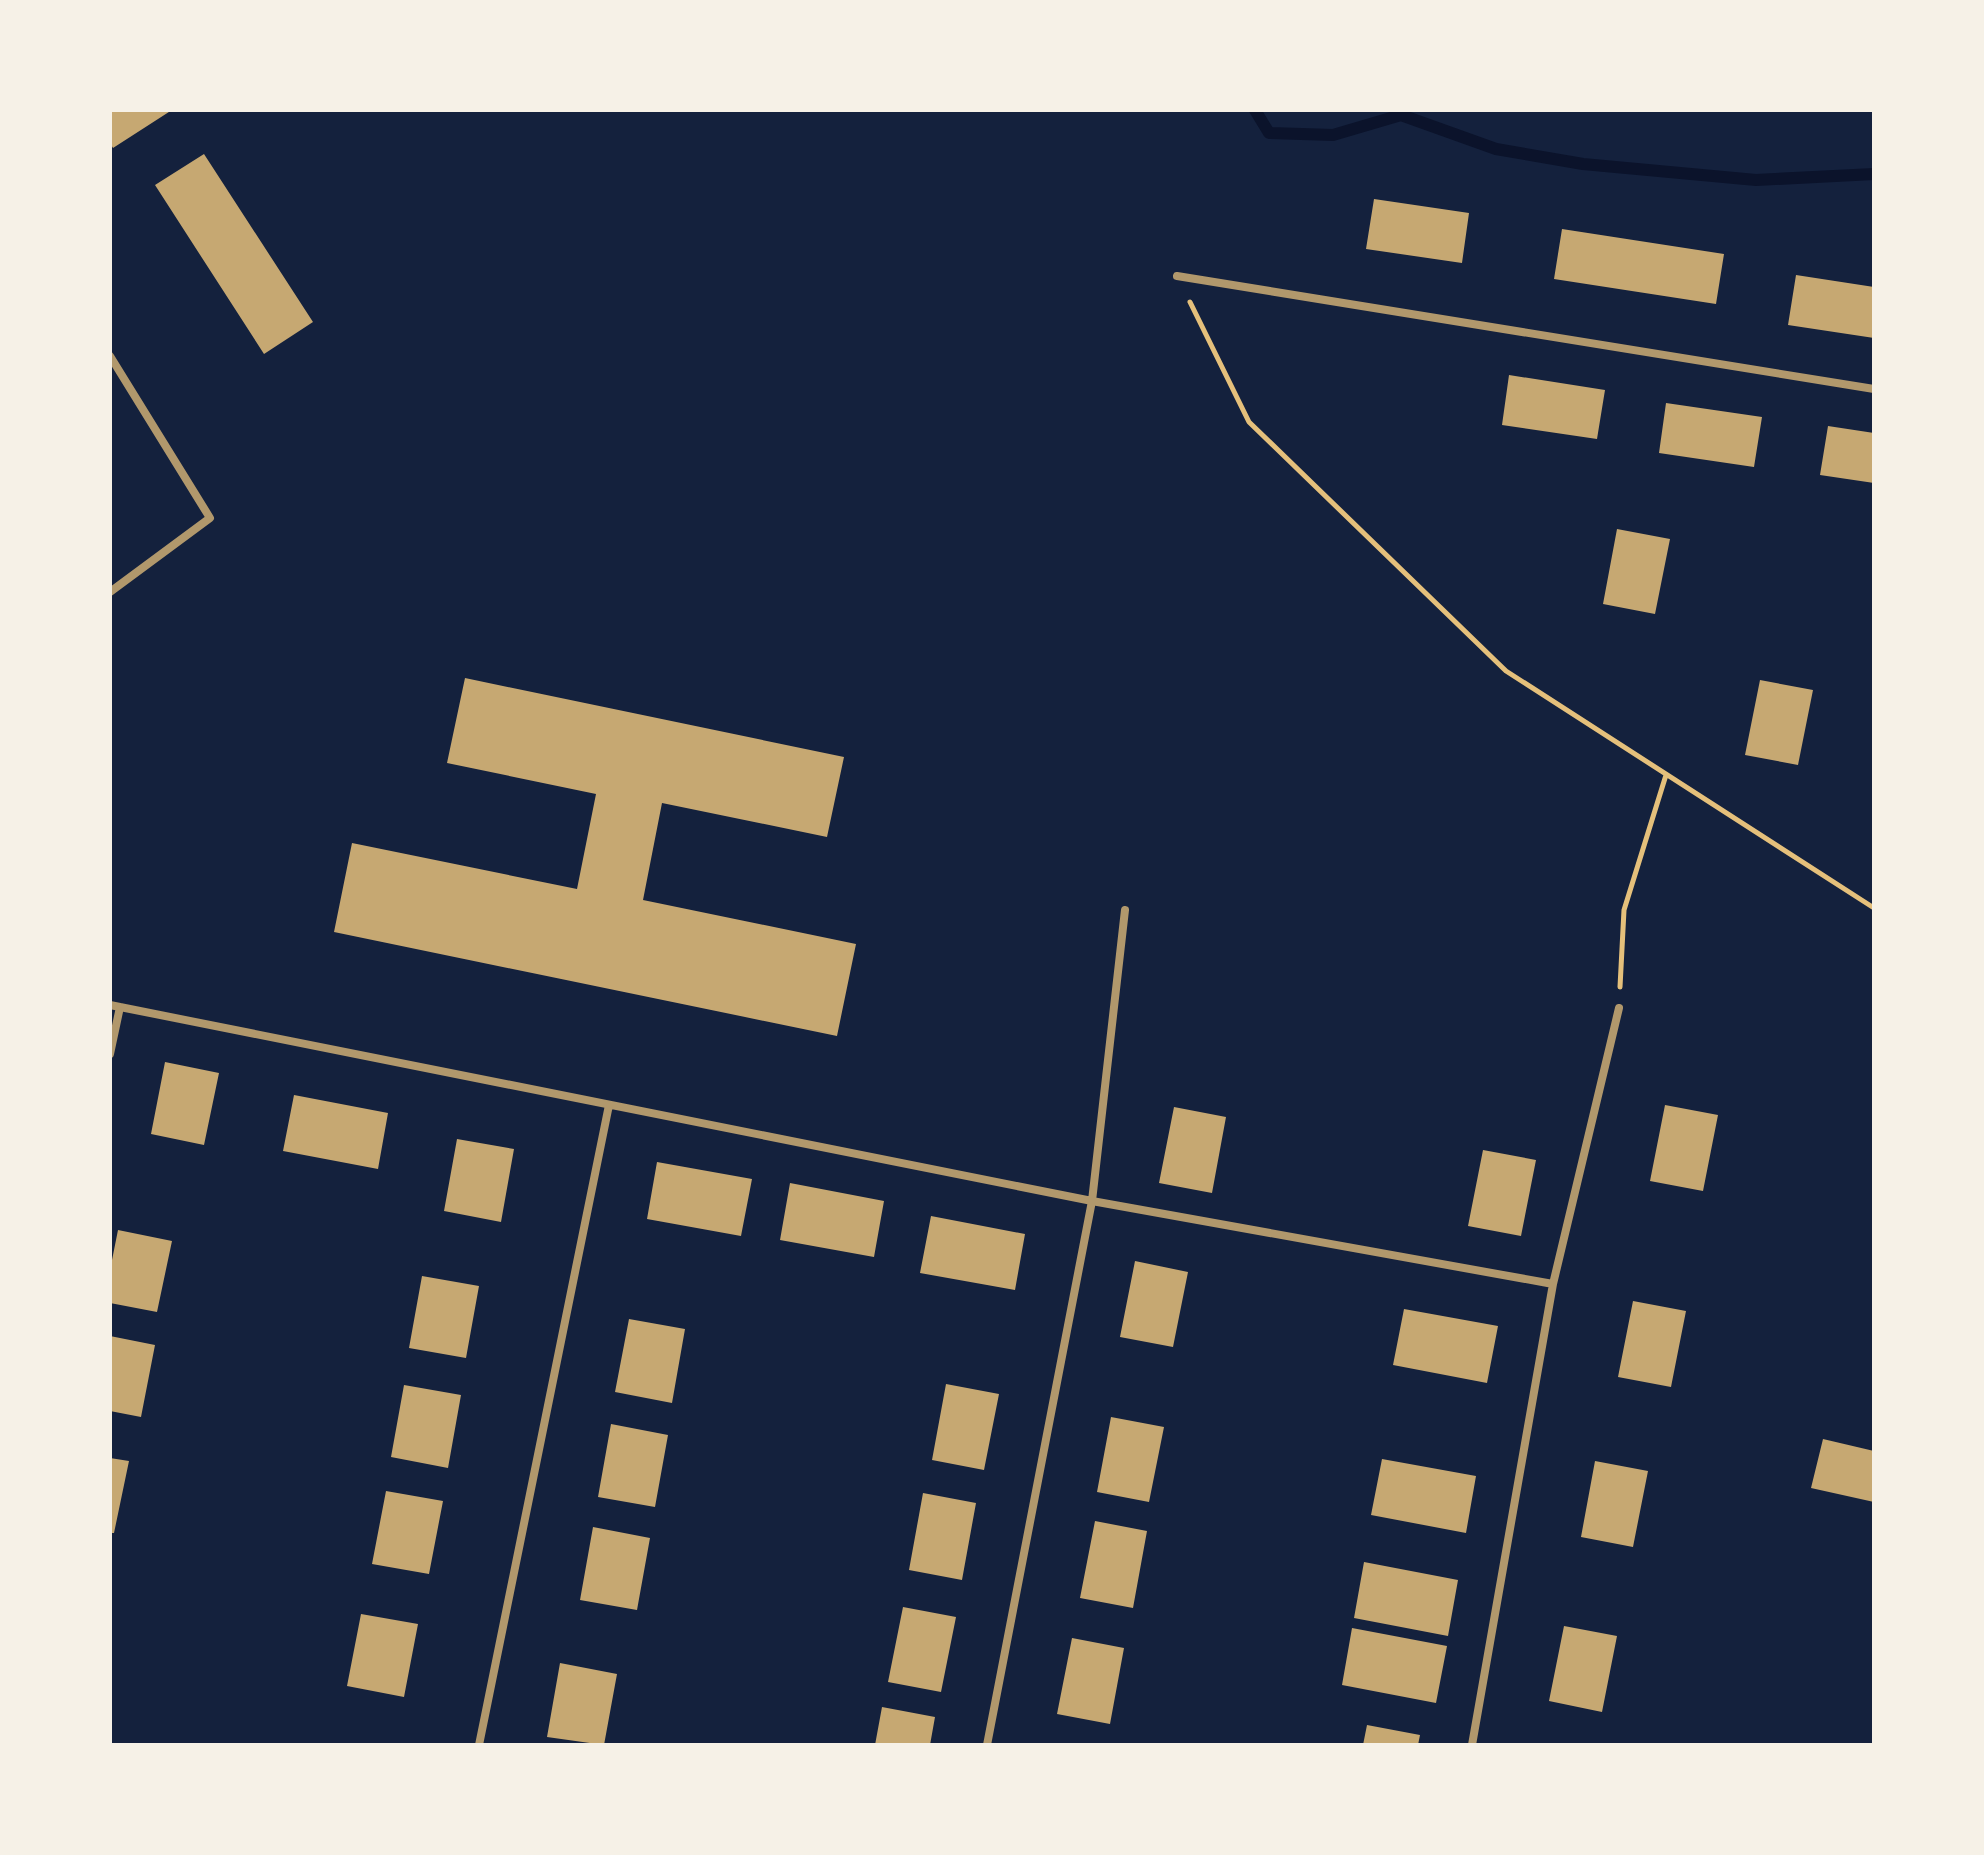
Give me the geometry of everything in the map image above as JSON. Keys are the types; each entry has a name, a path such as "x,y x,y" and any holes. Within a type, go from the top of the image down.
{"street":[{"path":"1177,276 1874,389"},
{"path":"110,356 210,518 110,592"},
{"path":"987,1745 1092,1201 1125,910"},
{"path":"110,1054 115,1006 1092,1201 1553,1284"},
{"path":"1472,1745 1553,1284 1619,1008"},
{"path":"479,1745 609,1105"}],"path":[{"path":"1177,276 1249,422 1506,671 1874,908"},
{"path":"1619,1008 1624,910 1666,775"}],"building":[{"path":"110,110 172,110 113,148 110,143"},
{"path":"204,154 313,322 264,354 155,185"},
{"path":"1374,199 1469,213 1462,263 1366,249"},
{"path":"1562,229 1724,254 1716,304 1554,279"},
{"path":"1796,275 1874,287 1874,338 1788,325"},
{"path":"1509,375 1605,390 1597,439 1502,425"},
{"path":"1666,403 1762,417 1754,467 1659,453"},
{"path":"1828,426 1874,433 1874,483 1820,475"},
{"path":"1617,529 1670,539 1655,614 1603,604"},
{"path":"465,678 844,757 827,837 662,803 643,900 856,944 837,1036 334,932 352,843 577,889 596,794 447,763"},
{"path":"1760,680 1813,690 1798,765 1745,755"},
{"path":"165,1062 219,1073 204,1145 151,1134"},
{"path":"294,1095 388,1113 378,1169 283,1151"},
{"path":"1665,1105 1718,1115 1703,1191 1650,1181"},
{"path":"1174,1107 1226,1117 1212,1193 1159,1183"},
{"path":"457,1139 514,1149 501,1222 444,1211"},
{"path":"1483,1150 1536,1160 1521,1236 1468,1226"},
{"path":"657,1162 752,1179 741,1236 647,1219"},
{"path":"790,1183 884,1201 874,1257 780,1240"},
{"path":"931,1216 1025,1234 1015,1290 920,1273"},
{"path":"118,1230 172,1241 157,1312 110,1303 110,1270"},
{"path":"1135,1261 1188,1272 1173,1347 1120,1337"},
{"path":"422,1276 479,1286 466,1358 409,1348"},
{"path":"1633,1301 1686,1311 1671,1387 1618,1377"},
{"path":"1404,1309 1498,1326 1487,1383 1393,1365"},
{"path":"629,1319 685,1329 672,1403 615,1392"},
{"path":"110,1336 155,1345 141,1417 110,1411"},
{"path":"946,1384 999,1394 984,1470 932,1460"},
{"path":"404,1385 461,1395 448,1468 391,1457"},
{"path":"1111,1417 1164,1427 1149,1502 1097,1492"},
{"path":"611,1424 668,1435 655,1507 598,1497"},
{"path":"1823,1439 1874,1451 1874,1502 1811,1488"},
{"path":"110,1458 129,1461 114,1533 110,1533"},
{"path":"1382,1459 1476,1476 1466,1533 1371,1515"},
{"path":"1595,1461 1648,1471 1633,1547 1581,1537"},
{"path":"386,1491 443,1501 429,1574 372,1564"},
{"path":"923,1493 976,1503 962,1580 909,1570"},
{"path":"1095,1521 1147,1531 1133,1608 1080,1598"},
{"path":"593,1527 650,1538 637,1610 580,1600"},
{"path":"1364,1562 1458,1580 1448,1636 1354,1618"},
{"path":"903,1607 956,1617 941,1692 888,1682"},
{"path":"361,1614 418,1624 404,1697 347,1686"},
{"path":"1564,1626 1617,1636 1602,1712 1549,1701"},
{"path":"1352,1628 1447,1646 1436,1703 1342,1685"},
{"path":"1072,1638 1124,1648 1110,1724 1057,1714"},
{"path":"560,1663 617,1674 604,1745 547,1737"},
{"path":"882,1707 935,1717 930,1745 875,1745"},
{"path":"1367,1725 1420,1735 1418,1745 1363,1745"}],"waterway":[{"path":"1255,110 1269,133 1333,135 1401,115 1496,149 1583,164 1756,180 1874,174"}]}
